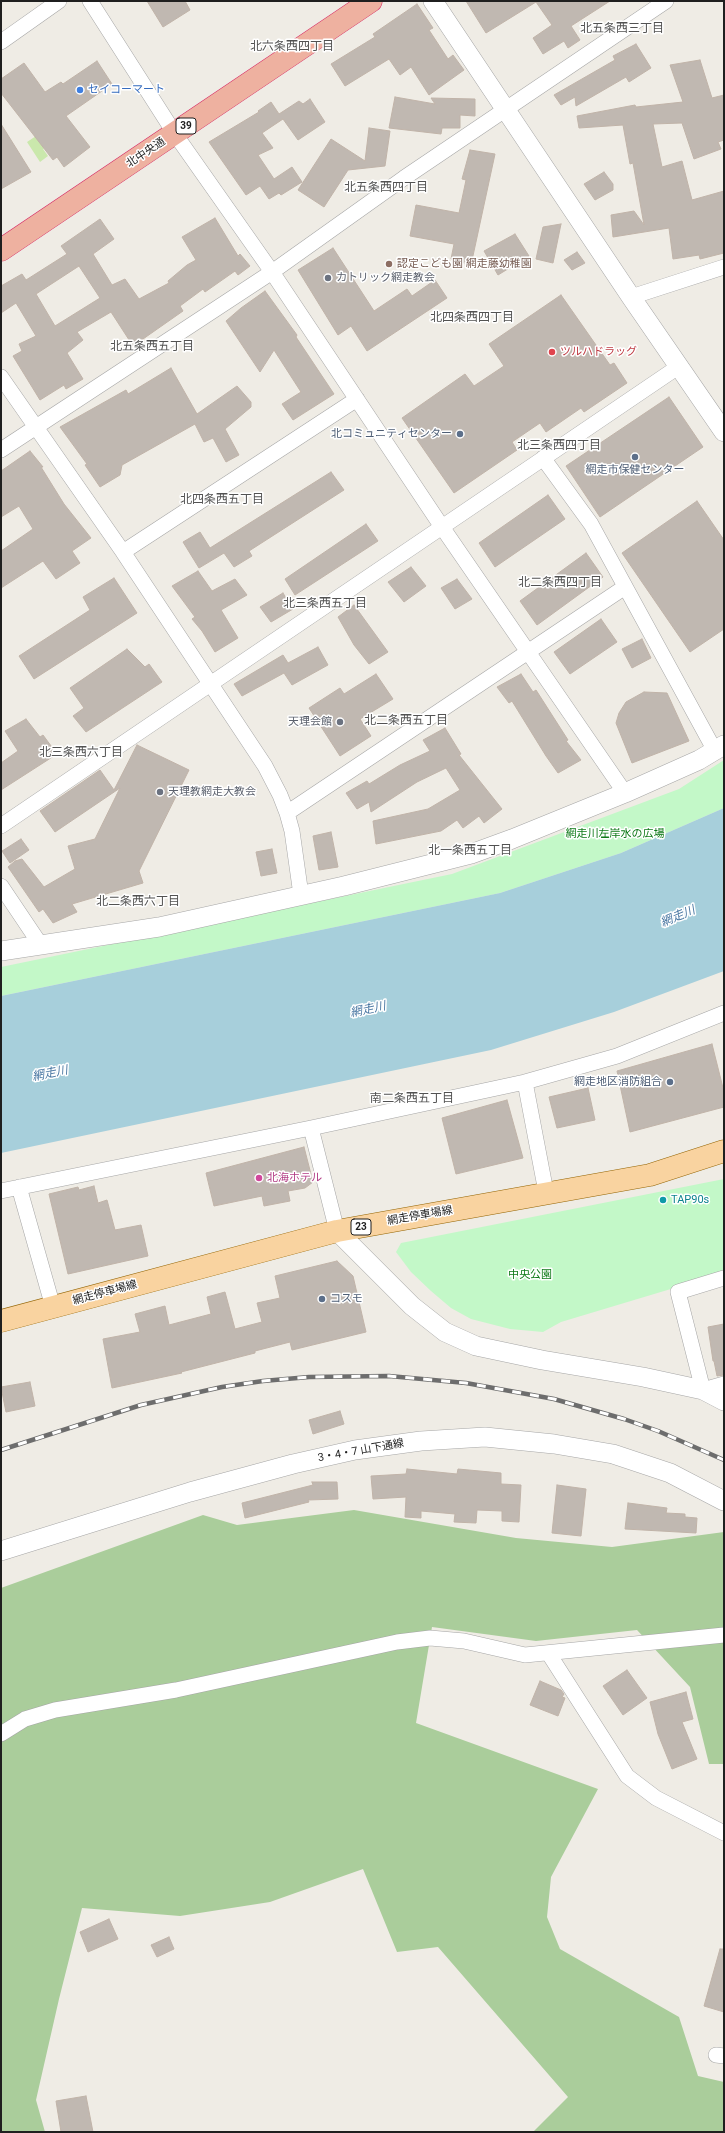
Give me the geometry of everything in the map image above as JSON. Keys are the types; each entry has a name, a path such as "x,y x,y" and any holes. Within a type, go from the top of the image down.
{"highway":[{"name":"北中央通","path":"1,250 370,1"}],"main road":[{"name":"網走停車場線","path":"1,1321 337,1231 546,1192 650,1175 724,1150"}],"street":[{"path":"1,42 59,1"},
{"path":"90,1 174,134 272,272 442,526 625,793"},
{"path":"433,1 678,367 724,432"},
{"path":"1,450 272,272 504,109 666,1"},
{"path":"631,297 724,267"},
{"path":"1,826 678,367"},
{"path":"1,377 123,552 209,684 265,766 280,795 287,813 292,831 301,895"},
{"path":"123,552 357,399"},
{"path":"1,951 159,927 471,854 512,840 625,793 699,760 720,748 625,586 591,524 543,458"},
{"path":"287,813 625,586"},
{"path":"1,886 40,944"},
{"path":"1,1191 311,1128 525,1082 617,1056 724,1013"},
{"path":"525,1082 546,1192"},
{"path":"311,1128 337,1231 412,1306 445,1332 476,1346 542,1360 643,1377 703,1390 724,1401"},
{"path":"19,1187 53,1307"},
{"path":"703,1390 678,1292 724,1278"},
{"path":"703,1390 724,1384"},
{"name":"3・4・7 山下通線","path":"1,1551 190,1492 292,1464 355,1450 421,1441 485,1437 554,1444 613,1454 670,1473 724,1501"},
{"path":"1,1734 25,1719 54,1710 184,1689 397,1642 430,1638 464,1641 525,1655 549,1654 724,1635"},
{"path":"549,1654 627,1776 656,1798 724,1833"}],"green space":[{"path":"42,132 50,144 43,149 48,156 40,162 27,142"},
{"name":"網走川左岸水の広場","path":"724,760 724,808 621,853 500,893 1,996 1,967 452,874 679,789"},
{"name":"中央公園","path":"724,1179 724,1273 561,1322 543,1332 510,1329 471,1319 451,1308 431,1291 411,1272 396,1252 401,1243"},
{"path":"354,1510 516,1538 612,1547 724,1532 724,1764 709,1764 690,1687 637,1630 536,1641 432,1627 416,1723 598,1789 551,1877 547,1917 560,1949 679,2017 698,2076 724,2082 724,2132 533,2132 568,2097 438,1947 397,1952 363,1869 270,1902 180,1916 82,1908 36,2100 45,2132 1,2132 1,1588 203,1515 237,1525"}],"water":[{"name":"網走川","path":"724,808 724,971 614,1012 491,1050 1,1153 1,996 500,893 621,853"}],"building":[{"path":"147,1 185,1 190,10 163,27"},
{"path":"466,1 610,1 571,26 580,40 568,48 564,41 543,54 533,38 552,25 536,2 486,33"},
{"path":"417,4 433,28 429,30 448,59 453,55 464,70 429,95 411,67 400,75 389,59 345,86 331,64 375,37 373,34"},
{"path":"636,44 651,68 629,82 626,77 576,106 575,97 561,105 554,95 615,60 613,56"},
{"path":"700,60 712,98 724,95 724,140 718,142 721,149 694,159 682,123 653,124 662,167 682,161 692,200 724,191 724,253 700,259 699,255 673,259 669,228 613,237 611,215 634,211 644,225 633,163 630,164 623,125 579,128 577,116 635,105 636,107 683,102 670,65"},
{"path":"97,61 112,84 66,116 90,147 64,167 57,157 53,160 1,93 1,79 24,63 45,92 61,82 63,84"},
{"path":"395,97 435,104 431,98 475,99 475,116 460,115 460,128 442,128 441,134 389,128"},
{"path":"310,99 325,122 298,140 283,119 262,133 273,148 258,155 274,179 292,167 302,182 281,195 279,193 269,199 260,186 246,195 209,142 259,112 258,111 271,102 279,114 299,101 303,104"},
{"path":"1,124 31,172 1,189"},
{"path":"369,128 390,131 385,166 348,170 324,207 298,190 331,139 365,161"},
{"path":"470,150 495,154 471,265 451,259 454,244 410,236 416,205 459,213 466,180 462,179"},
{"path":"604,172 613,184 613,190 595,200 584,184"},
{"path":"215,218 238,256 240,254 250,266 238,275 235,271 205,292 203,289 180,306 183,311 133,346 111,312 77,332 83,340 67,353 83,379 66,389 64,385 40,400 13,356 22,351 19,344 36,336 16,303 1,313 1,286 22,274 26,280 67,254 61,246 100,219 114,239 93,254 112,285 125,279 139,299 169,283 168,281 187,265 196,260 182,237","holes":["79,266 100,298 55,326 36,294"]},
{"path":"561,224 553,263 536,259 543,227"},
{"path":"515,234 529,256 498,275 484,251"},
{"path":"333,248 374,311 407,289 412,296 435,280 447,298 367,351 351,326 338,335 298,270"},
{"path":"577,252 585,263 572,270 564,260"},
{"path":"265,291 297,335 296,337 334,394 293,420 282,404 301,392 274,350 260,372 226,321"},
{"path":"561,295 610,365 614,363 627,383 584,412 581,408 546,432 540,423 512,442 517,450 454,493 402,418 465,374 474,386 504,366 489,344"},
{"path":"171,368 197,414 237,386 251,402 251,407 225,429 239,455 226,462 213,438 204,442 195,424 122,465 120,475 100,487 85,465 87,464 60,427 126,390 128,394"},
{"name":"網走市保健センター","path":"669,397 703,447 600,517 566,466"},
{"path":"30,451 43,467 41,467 64,504 91,538 72,551 80,563 56,579 43,561 1,588 1,551 33,529 19,506 1,517 1,471"},
{"path":"331,472 344,490 249,551 252,556 234,567 224,553 199,568 183,542 200,532 210,548"},
{"path":"548,495 565,519 495,567 479,543"},
{"path":"697,501 724,540 724,629 690,652 622,553"},
{"path":"366,524 378,541 295,595 285,579"},
{"path":"586,553 603,577 537,625 520,601"},
{"path":"411,567 426,586 404,602 388,582"},
{"path":"198,571 212,591 235,579 247,595 221,610 238,638 215,652 202,631 192,619 195,617 172,586"},
{"path":"114,578 137,613 34,679 19,656 90,610 83,597"},
{"path":"457,579 472,599 455,609 441,588"},
{"path":"283,593 293,609 271,622 260,607"},
{"path":"354,605 388,652 369,664 354,645 338,617"},
{"path":"601,619 617,642 570,674 554,652"},
{"path":"642,639 651,658 632,668 622,649"},
{"path":"318,647 328,665 292,685 284,673 242,696 234,684 283,655 288,663"},
{"path":"127,649 145,667 149,664 162,682 86,732 73,716 84,708 70,688"},
{"name":"天理会館","path":"376,674 393,699 360,719 371,736 340,756 309,708 340,688 344,694"},
{"path":"521,674 533,692 536,690 568,740 566,741 581,760 558,773 512,701 509,703 497,687"},
{"path":"644,692 667,693 689,741 632,763 616,723 619,713 626,702"},
{"path":"26,719 40,737 43,735 57,754 1,790 1,763 18,751 5,731"},
{"path":"445,728 461,754 459,755 502,809 484,823 479,816 463,828 457,820 441,831 376,844 373,821 428,809 460,790 446,768 417,782 371,812 369,802 357,809 346,793 367,781 369,784 400,765 430,751 423,740"},
{"path":"137,745 189,770 139,871 143,883 72,904 77,912 53,923 43,909 39,912 8,867 15,861 22,859 44,887 75,869 68,846 95,839 120,788 55,832 40,811 100,770 114,790"},
{"path":"331,832 338,867 319,870 313,836"},
{"path":"21,839 29,850 10,863 2,851"},
{"path":"272,849 277,873 261,876 256,852"},
{"name":"網走地区消防組合","path":"712,1044 724,1092 724,1107 630,1132 617,1071"},
{"path":"588,1088 595,1120 557,1128 549,1097"},
{"path":"507,1100 523,1158 456,1174 442,1118"},
{"name":"北海ホテル","path":"304,1147 313,1182 305,1188 288,1191 290,1201 264,1206 262,1196 214,1206 206,1173"},
{"path":"94,1186 98,1203 107,1200 115,1230 141,1225 148,1256 68,1274 49,1194 78,1187 79,1190"},
{"path":"337,1261 353,1276 366,1332 292,1350 290,1342 255,1351 255,1353 181,1372 182,1373 112,1388 103,1339 140,1332 135,1314 165,1306 169,1325 211,1314 207,1297 225,1292 235,1329 262,1322 257,1303 280,1298 275,1276"},
{"path":"724,1324 724,1375 717,1376 713,1361 708,1327"},
{"path":"30,1382 35,1406 6,1412 1,1387"},
{"path":"340,1411 344,1424 313,1434 309,1420"},
{"path":"407,1469 457,1474 458,1469 501,1473 501,1484 521,1485 519,1522 502,1521 502,1511 477,1510 476,1523 454,1522 455,1514 421,1511 421,1518 405,1517 406,1497 373,1499 371,1476 406,1474"},
{"path":"312,1482 337,1482 338,1499 308,1500 309,1502 245,1518 242,1503 313,1485"},
{"path":"557,1485 586,1489 581,1536 552,1533"},
{"path":"628,1503 667,1508 666,1513 685,1514 685,1517 697,1518 696,1533 625,1529"},
{"path":"627,1670 647,1698 623,1715 603,1686"},
{"path":"540,1681 561,1690 564,1694 562,1697 565,1698 558,1716 530,1705"},
{"path":"686,1692 693,1719 682,1722 697,1759 672,1769 658,1734 650,1702"},
{"path":"109,1919 118,1939 88,1952 80,1932"},
{"path":"169,1937 174,1949 157,1957 151,1945"},
{"path":"720,1949 724,1949 724,2012 704,2006"},
{"path":"86,2096 93,2132 61,2132 56,2101"}],"railway":[{"path":"1,1450 141,1405 222,1387 263,1381 309,1377 389,1376 466,1383 554,1399 624,1419 658,1431 724,1460"}],"place":[{"name":"セイコーマート","path":"80,90"},
{"name":"認定こども園 網走藤幼稚園","path":"389,264"},
{"name":"カトリック網走教会","path":"328,278"},
{"name":"ツルハドラッグ","path":"552,352"},
{"name":"北コミュニティセンター","path":"460,434"},
{"name":"網走市保健センター","path":"635,457"},
{"name":"天理会館","path":"340,722"},
{"name":"天理教網走大教会","path":"160,792"},
{"name":"網走地区消防組合","path":"670,1082"},
{"name":"北海ホテル","path":"259,1178"},
{"name":"TAP90s","path":"663,1200"},
{"name":"コスモ","path":"322,1299"}],"district":[{"name":"北五条西三丁目","path":"622,29"},
{"name":"北六条西四丁目","path":"292,47"},
{"name":"北五条西四丁目","path":"386,188"},
{"name":"北四条西四丁目","path":"472,318"},
{"name":"北五条西五丁目","path":"152,347"},
{"name":"北三条西四丁目","path":"559,446"},
{"name":"北四条西五丁目","path":"222,500"},
{"name":"北二条西四丁目","path":"560,583"},
{"name":"北三条西五丁目","path":"325,604"},
{"name":"北二条西五丁目","path":"406,721"},
{"name":"北三条西六丁目","path":"81,753"},
{"name":"北一条西五丁目","path":"470,851"},
{"name":"北二条西六丁目","path":"138,902"},
{"name":"南二条西五丁目","path":"412,1099"}]}
